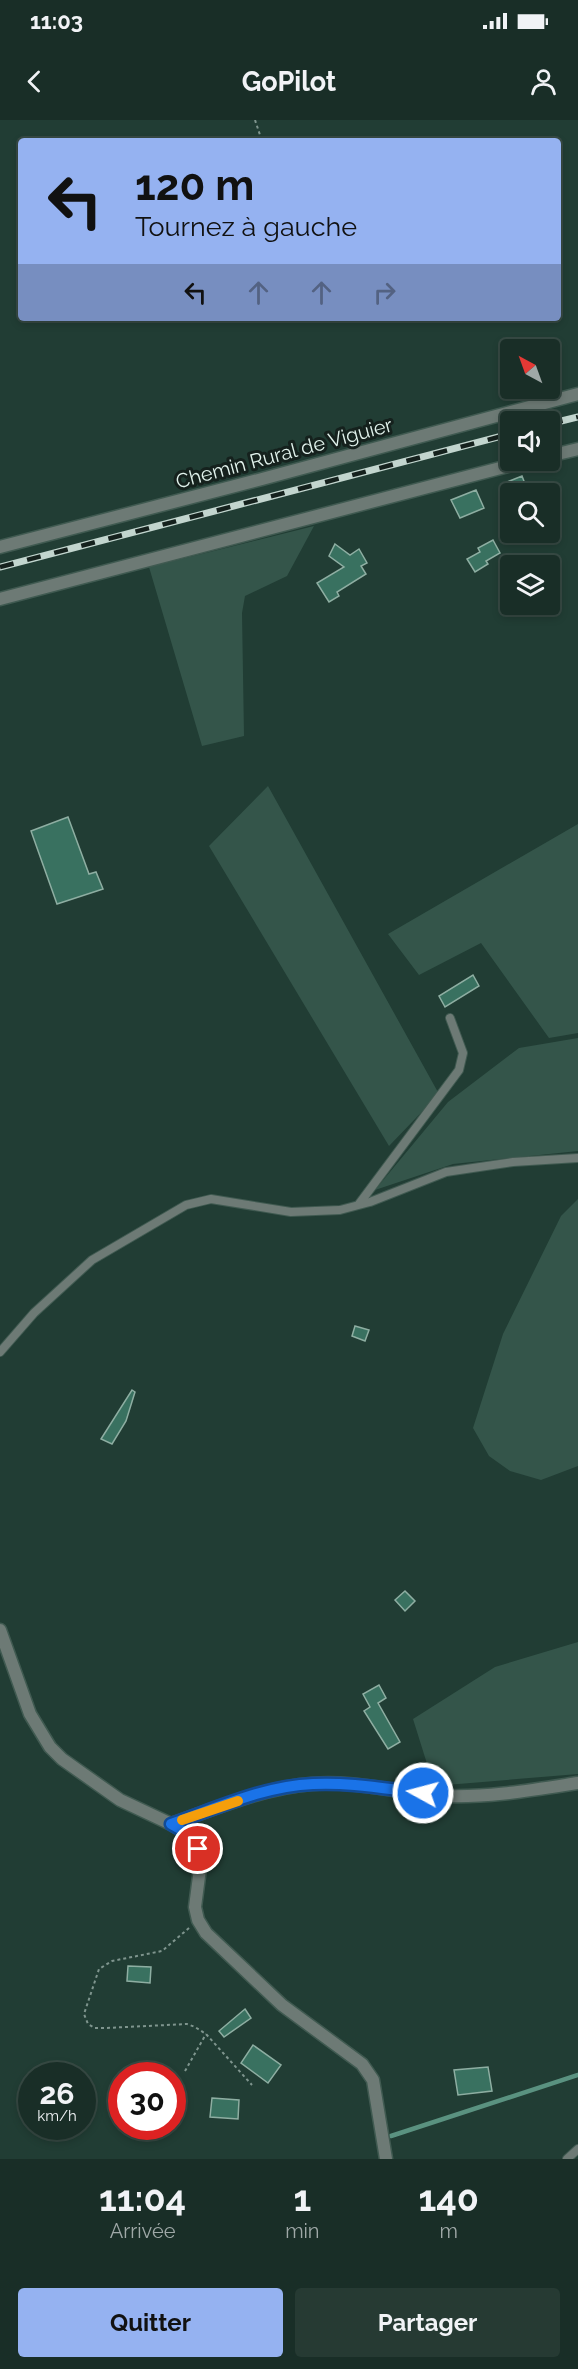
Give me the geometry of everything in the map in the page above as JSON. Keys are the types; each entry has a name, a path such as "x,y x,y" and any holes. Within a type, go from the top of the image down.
{"street":[{"name":"Chemin Rural de Viguier","path":"0,547 578,394"},
{"path":"560,453 578,449"},
{"path":"0,599 500,468"},
{"path":"0,1630 30,1714 50,1747 62,1759 120,1800 192,1836 201,1861 195,1907 198,1920 206,1933 282,2005 362,2064 373,2080 386,2159"},
{"path":"171,1824 280,1788 314,1784 368,1786 442,1796 488,1796 578,1784"}],"lane":[{"path":"359,1204 459,1070 463,1053 450,1018"},
{"path":"0,1352 34,1313 92,1260 186,1205 211,1199 301,1212 340,1210 446,1172 513,1162 578,1158"},
{"path":"567,2159 578,2149"}],"path":[{"path":"255,120 261,138"},
{"path":"198,1920 162,1951 112,1961 99,1969 84,2013 88,2024 95,2028 188,2024 206,2034 252,2085"},
{"path":"186,2069 206,2034"}],"green space":[{"path":"314,526 287,576 245,596 242,613 244,736 202,746 149,567"},
{"path":"268,786 439,1094 389,1146 209,846"},
{"path":"578,824 578,1033 549,1038 481,943 419,975 388,934"},
{"path":"578,1038 578,1151 453,1164 375,1190 448,1102 519,1048"},
{"path":"578,1199 578,1466 541,1480 510,1471 489,1456 473,1428 503,1334 561,1216"},
{"path":"578,1642 578,1774 434,1786 413,1719 495,1667"}],"building":[{"path":"522,476 525,483 507,483"},
{"path":"476,490 484,508 460,518 451,500"},
{"path":"493,540 500,553 486,561 488,564 475,572 467,559 480,552 478,548"},
{"path":"335,544 350,555 359,549 367,563 361,566 366,574 337,592 339,596 329,602 317,583 344,567 329,556"},
{"path":"68,817 89,874 96,872 103,889 57,904 31,831"},
{"path":"473,975 479,986 445,1007 439,996"},
{"path":"355,1326 369,1330 365,1341 352,1336"},
{"path":"132,1390 135,1392 126,1421 112,1444 101,1439"},
{"path":"405,1591 415,1601 405,1611 395,1600"},
{"path":"379,1685 386,1698 378,1703 400,1742 388,1749 364,1711 370,1707 363,1694"},
{"path":"128,1966 151,1967 150,1983 127,1981"},
{"path":"245,2009 251,2018 224,2037 219,2031"},
{"path":"253,2045 281,2065 268,2083 241,2063"},
{"path":"488,2067 492,2091 458,2095 454,2070"},
{"path":"212,2098 239,2100 238,2119 210,2117"}],"waterway":[{"path":"391,2136 578,2075"}],"railway":[{"path":"560,421 578,417"},
{"path":"0,567 500,437"}],"slow traffic":[{"path":"182,1820 238,1801"}],"route":[{"path":"198,1849 192,1836 171,1824 280,1788 314,1784 368,1786 423,1793"}]}
